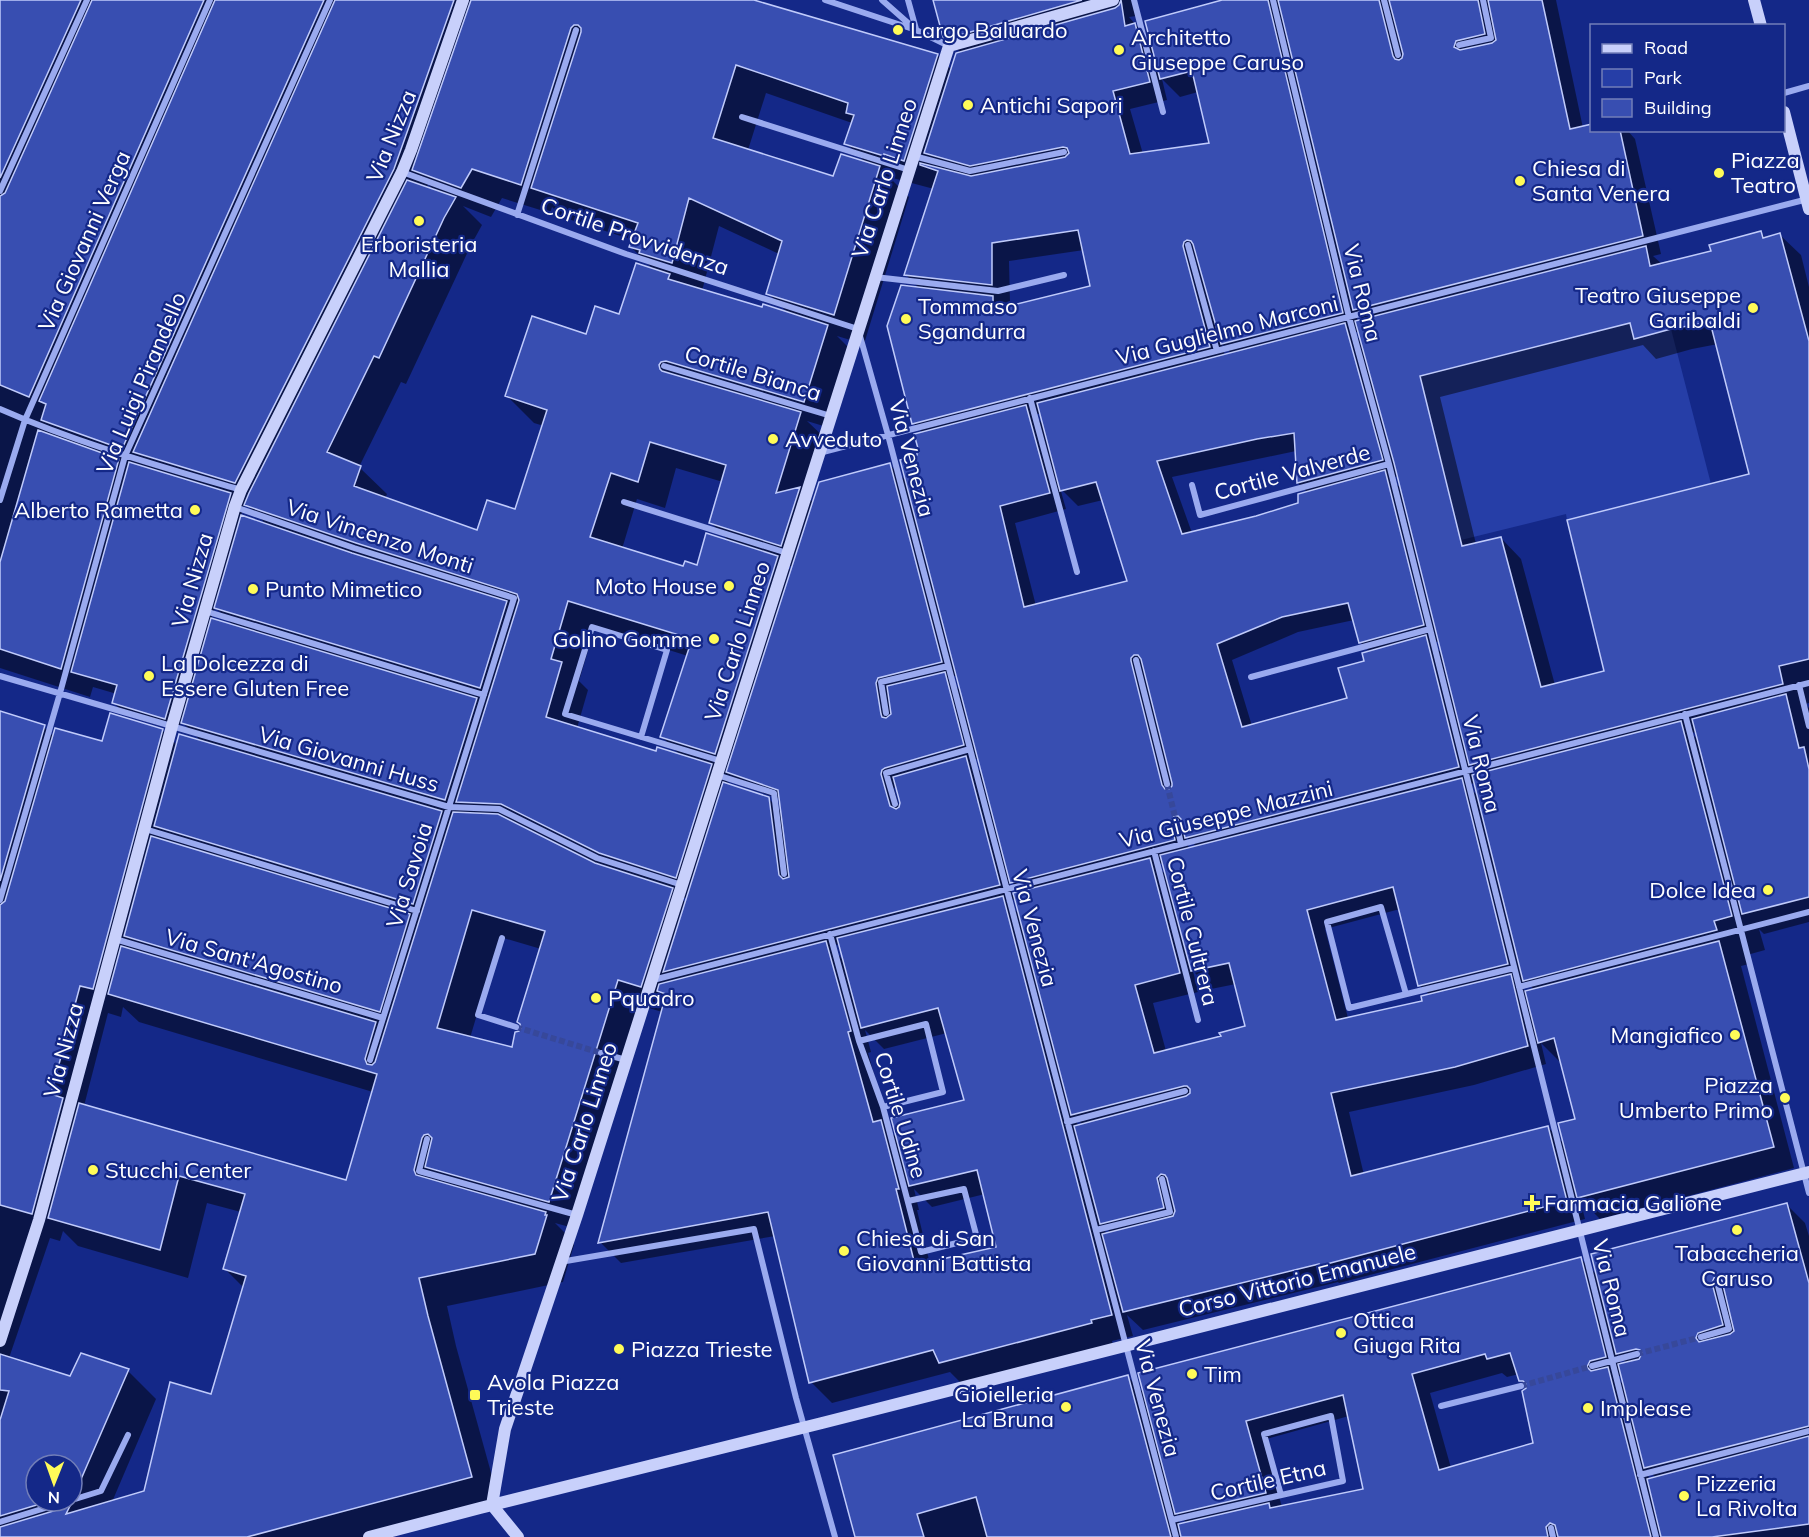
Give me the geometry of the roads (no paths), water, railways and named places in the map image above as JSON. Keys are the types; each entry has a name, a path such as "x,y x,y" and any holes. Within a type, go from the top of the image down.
{"street":[{"path":"0,191 87,0"},
{"name":"Via Giovanni Verga","path":"0,500 25,420 210,0"},
{"name":"Via Luigi Pirandello","path":"0,900 125,456 330,0"},
{"name":"Via Nizza","path":"0,1341 39,1220 172,726 235,506 402,172 464,0"},
{"path":"825,0 916,30 949,46 1113,0"},
{"path":"882,0 916,30"},
{"path":"908,0 916,30"},
{"path":"1134,0 1163,112"},
{"name":"Via Roma","path":"1273,0 1349,317 1389,464 1656,1537"},
{"path":"1384,0 1398,55"},
{"path":"1459,45 1491,38 1483,0"},
{"path":"1754,0 1760,24"},
{"path":"517,215 576,30"},
{"name":"Via Carlo Linneo","path":"486,1506 505,1429 577,1215 949,46"},
{"path":"1785,93 1809,86"},
{"path":"1785,116 1808,202"},
{"path":"742,117 909,170"},
{"path":"913,155 970,171 1064,152"},
{"name":"Cortile Provvidenza","path":"402,172 626,254 858,328"},
{"name":"Via Guglielmo Marconi","path":"819,453 1645,241 1808,202"},
{"path":"1188,245 1217,351"},
{"path":"875,276 998,291 1064,275"},
{"name":"Via Venezia","path":"858,328 1176,1537"},
{"name":"Cortile Bianca","path":"664,366 831,416"},
{"path":"1030,398 1077,572"},
{"path":"0,409 125,456 241,490"},
{"name":"Cortile Valverde","path":"1192,484 1200,515 1389,464"},
{"path":"624,502 787,553"},
{"name":"Via Vincenzo Monti","path":"235,506 354,548 514,598"},
{"name":"Via Savoia","path":"370,1060 514,598"},
{"path":"204,611 484,695"},
{"path":"641,737 668,650 592,627 565,714 641,737 721,761"},
{"path":"1251,677 1430,629"},
{"path":"1136,660 1167,784"},
{"path":"886,713 881,682 948,666"},
{"name":"Via Giovanni Huss","path":"0,676 449,807 499,809 597,858 682,885"},
{"name":"Via Giuseppe Mazzini","path":"652,980 1809,683"},
{"path":"1799,685 1809,726"},
{"path":"1685,714 1807,1172 1809,1193"},
{"path":"895,804 886,773 970,750"},
{"path":"717,775 774,793 784,874"},
{"path":"1176,821 1181,844"},
{"path":"144,828 417,912"},
{"name":"Cortile Cultrera","path":"1154,850 1198,1020"},
{"path":"1406,994 1381,908 1327,922 1349,1008 1514,968"},
{"path":"1519,987 1809,912"},
{"name":"Cortile Udine","path":"830,934 859,1041 883,1107 921,1252 978,1238 964,1189 908,1202"},
{"path":"502,938 478,1015 516,1027"},
{"name":"Via Sant'Agostino","path":"115,939 383,1018"},
{"path":"859,1041 926,1024 942,1092 883,1107"},
{"path":"601,1053 626,1060"},
{"path":"1067,1122 1185,1091"},
{"path":"427,1139 419,1171 577,1215"},
{"name":"Corso Vittorio Emanuele","path":"486,1506 822,1423 1807,1172"},
{"path":"1096,1230 1170,1212 1162,1179"},
{"path":"560,1262 754,1229 804,1427 835,1537"},
{"path":"1701,1337 1729,1329 1717,1282"},
{"path":"1592,1365 1637,1354"},
{"path":"1441,1406 1521,1386"},
{"name":"Cortile Etna","path":"1172,1520 1343,1481 1331,1416 1264,1434 1281,1495"},
{"path":"1640,1475 1809,1431"},
{"path":"84,1496 102,1491 128,1435"},
{"path":"369,1537 486,1506 518,1537"},
{"path":"0,1522 29,1513"},
{"path":"1551,1528 1553,1537"}],"tunnel":[{"path":"1167,784 1176,821"},
{"path":"516,1027 601,1053"},
{"path":"1637,1354 1701,1337"},
{"path":"1521,1386 1592,1366"}],"place":[{"name":"Largo Baluardo","path":"898,30"},
{"name":"Architetto Giuseppe Caruso","path":"1119,50"},
{"name":"Antichi Sapori","path":"968,105"},
{"name":"Piazza Teatro","path":"1719,173"},
{"name":"Chiesa di Santa Venera","path":"1520,181"},
{"name":"Erboristeria Mallia","path":"419,221"},
{"name":"Teatro Giuseppe Garibaldi","path":"1753,308"},
{"name":"Tommaso Sgandurra","path":"906,319"},
{"name":"Avveduto","path":"773,439"},
{"name":"Alberto Rametta","path":"195,510"},
{"name":"Moto House","path":"729,586"},
{"name":"Punto Mimetico","path":"253,589"},
{"name":"Golino Gomme","path":"714,639"},
{"name":"La Dolcezza di Essere Gluten Free","path":"149,676"},
{"name":"Dolce Idea","path":"1768,890"},
{"name":"Pquadro","path":"596,998"},
{"name":"Mangiafico","path":"1735,1035"},
{"name":"Piazza Umberto Primo","path":"1785,1098"},
{"name":"Stucchi Center","path":"93,1170"},
{"name":"Farmacia Galione","path":"1532,1203"},
{"name":"Tabaccheria Caruso","path":"1737,1230"},
{"name":"Chiesa di San Giovanni Battista","path":"844,1251"},
{"name":"Ottica Giuga Rita","path":"1341,1333"},
{"name":"Piazza Trieste","path":"619,1349"},
{"name":"Tim","path":"1192,1374"},
{"name":"Avola Piazza Trieste","path":"475,1395"},
{"name":"Gioielleria La Bruna","path":"1066,1407"},
{"name":"Implease","path":"1588,1408"},
{"name":"Pizzeria La Rivolta","path":"1684,1496"}]}
